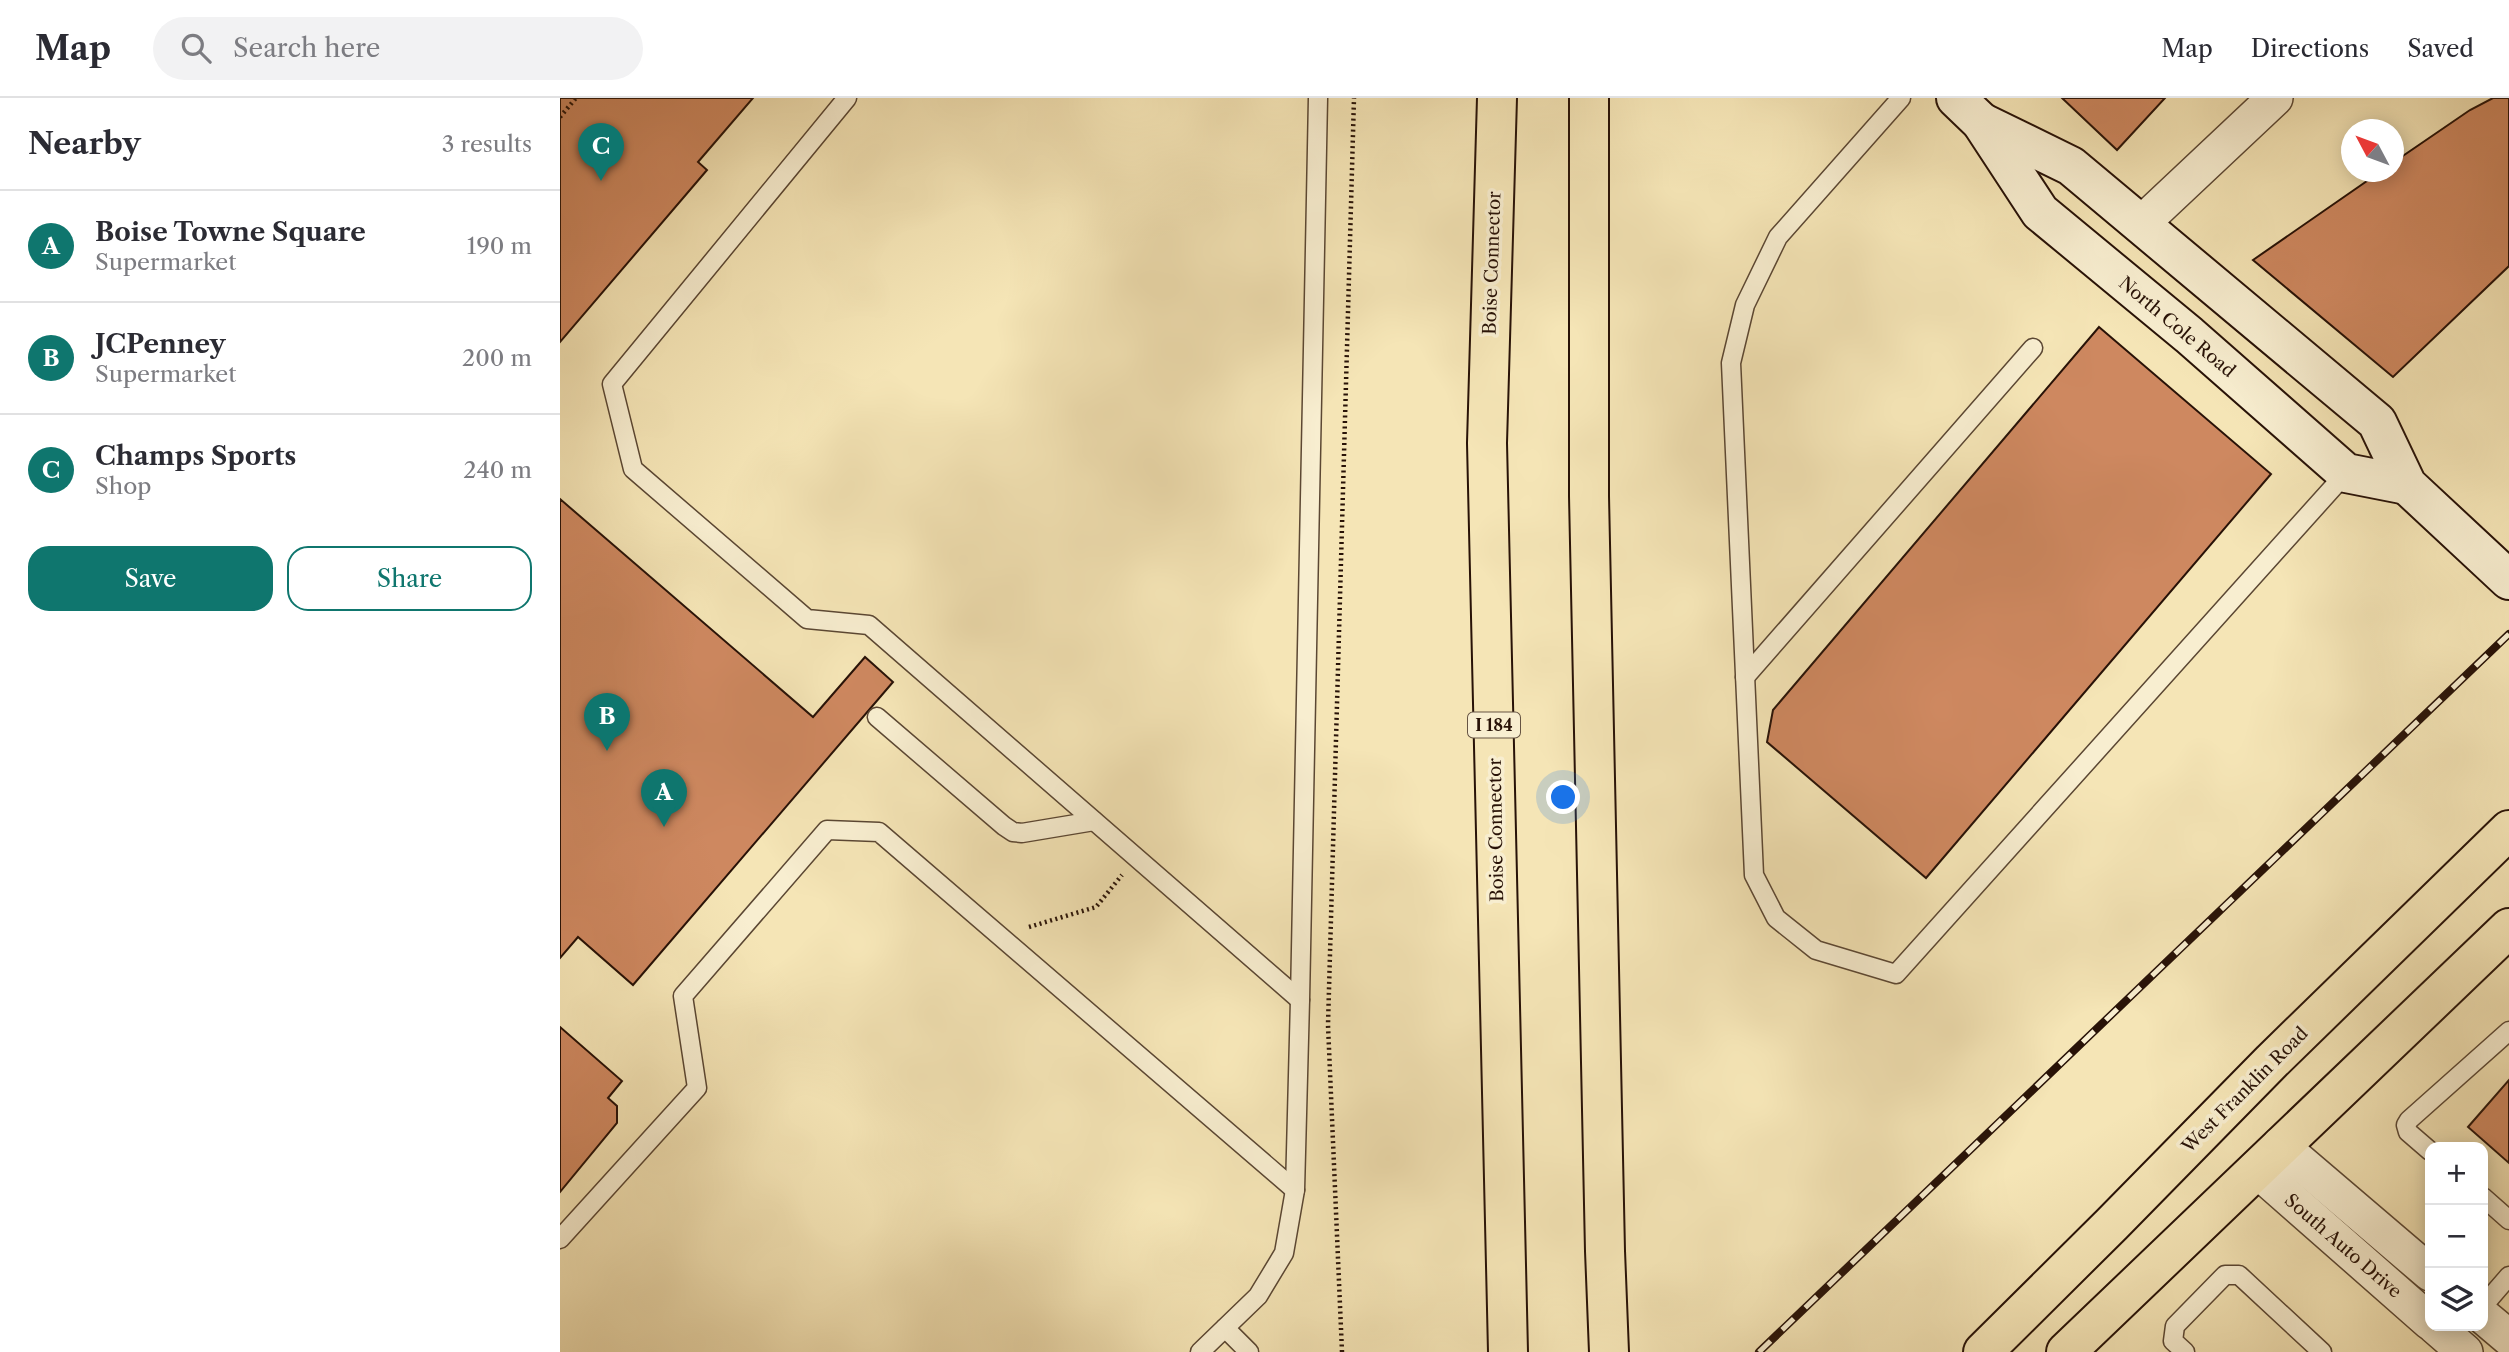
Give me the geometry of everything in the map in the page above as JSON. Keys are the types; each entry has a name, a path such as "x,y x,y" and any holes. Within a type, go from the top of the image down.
{"main road":[{"name":"Boise Connector","path":"1497,98 1487,443 1508,1352"},
{"path":"1589,98 1589,510 1609,1352"},
{"name":"North Cole Road","path":"1969,110 2071,166 2377,422 2407,485 2509,580"},
{"name":"North Cole Road","path":"1969,110 2040,212 2189,335 2346,473"},
{"path":"2346,473 2407,485"},
{"name":"West Franklin Road","path":"1983,1352 2272,1061 2509,830"},
{"path":"2066,1352 2509,929"}],"street":[{"path":"2141,224 2275,98"},
{"name":"South Auto Drive","path":"2268,1157 2425,1269"},
{"name":"South Auto Drive","path":"2268,1157 2448,1336"},
{"path":"2488,1320 2509,1338"}],"lane":[{"path":"847,98 612,384 633,469 807,619 869,625 1300,1000"},
{"path":"1200,1352 1258,1296 1284,1253 1295,1190 1318,98"},
{"path":"1901,98 1778,237 1745,305 1731,363 1754,876 1776,918 1816,950 1896,974 2346,473"},
{"path":"1745,677 2033,348"},
{"path":"877,717 1013,832 1022,833 1094,821"},
{"path":"560,1238 697,1088 683,996 827,830 879,832 1295,1190"},
{"path":"2425,1147 2408,1132 2406,1125 2409,1120 2509,1031"},
{"path":"2488,1201 2509,1220"},
{"path":"2185,1352 2173,1340 2175,1326 2225,1275 2239,1275 2322,1352"},
{"path":"2488,1300 2509,1276"},
{"path":"1225,1328 1250,1352"}],"path":[{"path":"560,117 576,98"},
{"path":"1342,1352 1328,1025 1354,98"},
{"path":"1029,927 1096,907 1125,872"}],"building":[{"path":"560,98 753,98 698,162 707,170 560,342"},
{"path":"2062,98 2165,98 2117,150"},
{"path":"2493,98 2509,98 2509,266 2393,377 2253,260 2366,182 2404,182 2404,155 2470,110"},
{"path":"2099,327 2271,474 1926,878 1767,742 1773,710"},
{"path":"560,499 813,717 865,657 893,682 633,985 578,937 560,958"},
{"path":"560,1027 622,1081 608,1098 617,1106 617,1123 560,1192"},
{"path":"2509,1080 2509,1163 2468,1127"}],"railway":[{"path":"1759,1352 2509,634"}],"place":[{"name":"Champs Sports","path":"601,181"},
{"name":"JCPenney","path":"607,751"},
{"name":"Boise Towne Square","path":"664,827"}]}
